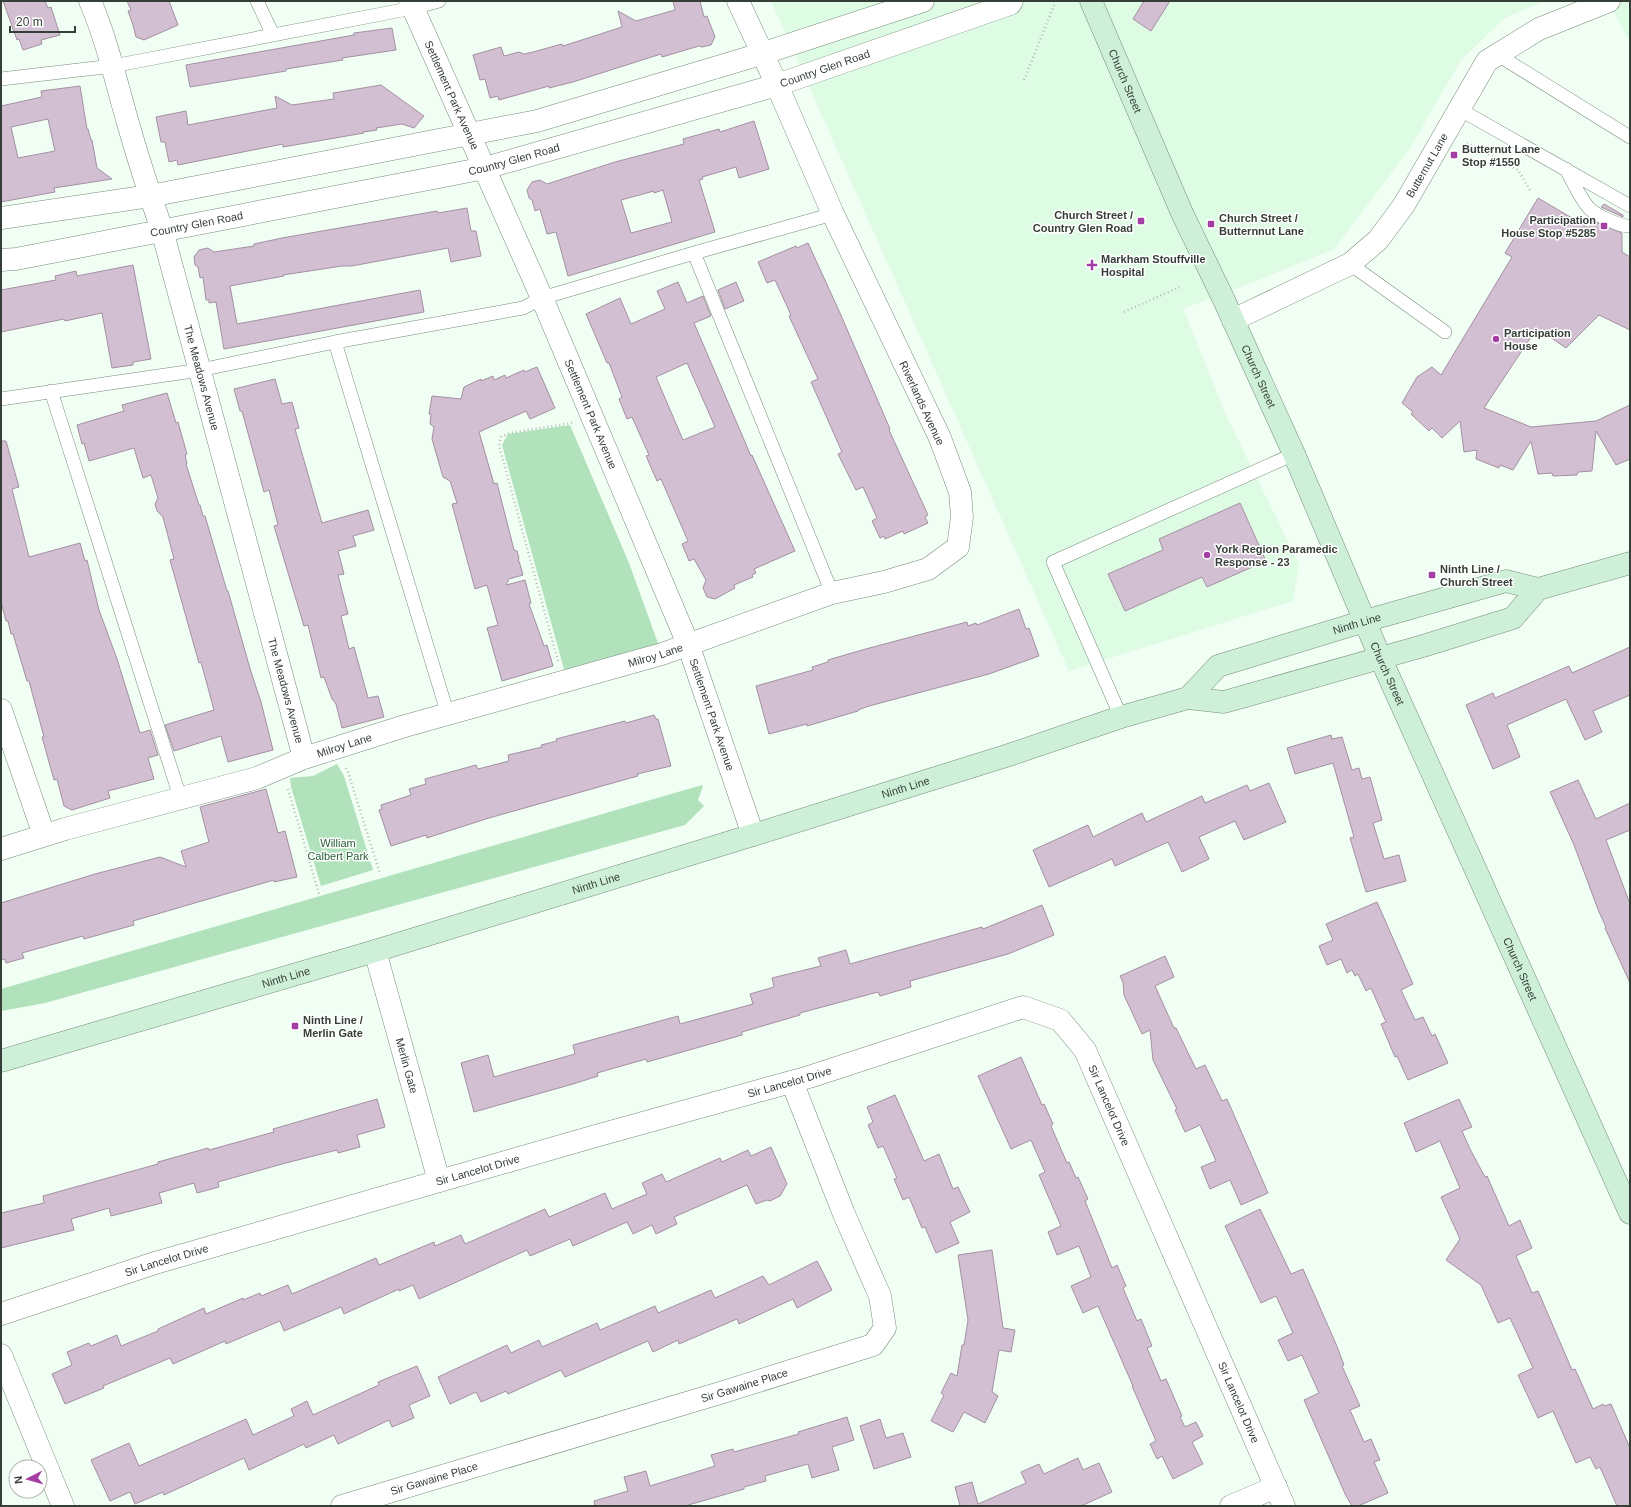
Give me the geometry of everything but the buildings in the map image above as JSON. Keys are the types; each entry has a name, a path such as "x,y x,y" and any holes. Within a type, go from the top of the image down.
{"main road":[{"name":"Church Street","path":"1091,1 1182,213 1294,454 1380,657 1630,1213"},
{"name":"Ninth Line","path":"1188,698 1218,666 1365,621 1506,581 1538,589 1630,563"},
{"name":"Ninth Line","path":"1,1061 375,951 753,835 1009,755 1121,717 1188,698 1224,702 1422,646 1513,618 1538,589"}],"street":[{"name":"The Meadows Avenue","path":"90,1 113,66 128,123 162,230 304,758"},
{"name":"Riverlands Avenue","path":"688,644 832,593 884,582 928,569 958,547 962,518 960,492 940,438 833,214 777,85 738,1"},
{"path":"1,218 150,196 537,121 762,54 923,1"},
{"name":"Country Glen Road","path":"1,260 16,259 485,168 777,85 1010,4 1012,1"},
{"name":"Butternut Lane","path":"1233,320 1350,264 1378,240 1404,205 1487,61 1539,29 1609,1"},
{"name":"Settlement Park Avenue","path":"412,5 542,298 688,644 753,835"},
{"name":"Milroy Lane","path":"1,849 44,835 180,797 257,778 304,758 334,748 405,726 662,654 688,644"},
{"path":"1,710 44,835"},
{"name":"Merlin Gate","path":"375,951 439,1181"},
{"name":"Sir Lancelot Drive","path":"1,1314 155,1263 439,1181 792,1082 1023,1007 1060,1020 1085,1050 1280,1497"},
{"name":"Sir Gawaine Place","path":"342,1506 720,1393 873,1345 885,1328 880,1296 844,1214 792,1082"},
{"path":"1,1355 62,1506"},
{"path":"1231,1506 1280,1497"}],"lane":[{"path":"258,1 273,35"},
{"path":"1,79 113,66 273,35 412,5 439,1"},
{"path":"1498,54 1630,137"},
{"path":"1459,108 1630,206"},
{"path":"1566,169 1589,209 1609,220 1625,226 1630,226"},
{"path":"1,399 200,370 335,342 523,308 542,298 833,214"},
{"path":"694,253 832,593"},
{"path":"1350,264 1445,332"},
{"path":"335,342 448,715"},
{"path":"51,391 180,797"},
{"path":"1121,717 1053,562 1294,454"}],"path":[{"path":"1024,80 1055,3"},
{"path":"1467,143 1518,170 1531,192"},
{"path":"1124,312 1182,286"},
{"path":"564,681 499,446 501,437 509,433 572,423"},
{"path":"334,748 348,772 380,874"},
{"path":"284,766 288,790 319,894"}],"shaded area":[{"name":"Markham Stouffville Hospital","path":"771,1 1544,1 1505,18 1461,60 1409,150 1334,249 1183,309 1224,411 1299,564 1293,601 1069,671"},
{"path":"1608,1 1630,1 1630,42"}],"green space":[{"path":"570,425 629,563 659,646 565,673 502,445 508,434"},
{"name":"William Calbert Park","path":"337,764 344,776 373,870 321,886 291,787 290,778 313,776"},
{"path":"702,785 703,786 698,800 704,806 685,825 45,1003 1,1011 1,989"}],"place":[{"name":"Butternut Lane Stop #1550","path":"1454,155"},
{"name":"Church Street / Country Glen Road","path":"1141,221"},
{"name":"Church Street / Butternnut Lane","path":"1211,224"},
{"name":"Participation House Stop #5285","path":"1604,226"},
{"name":"Markham Stouffville Hospital","path":"1092,265"},
{"name":"Participation House","path":"1496,339"},
{"name":"York Region Paramedic Response - 23","path":"1207,555"},
{"name":"Ninth Line / Church Street","path":"1432,575"},
{"name":"Ninth Line / Merlin Gate","path":"295,1026"}]}
